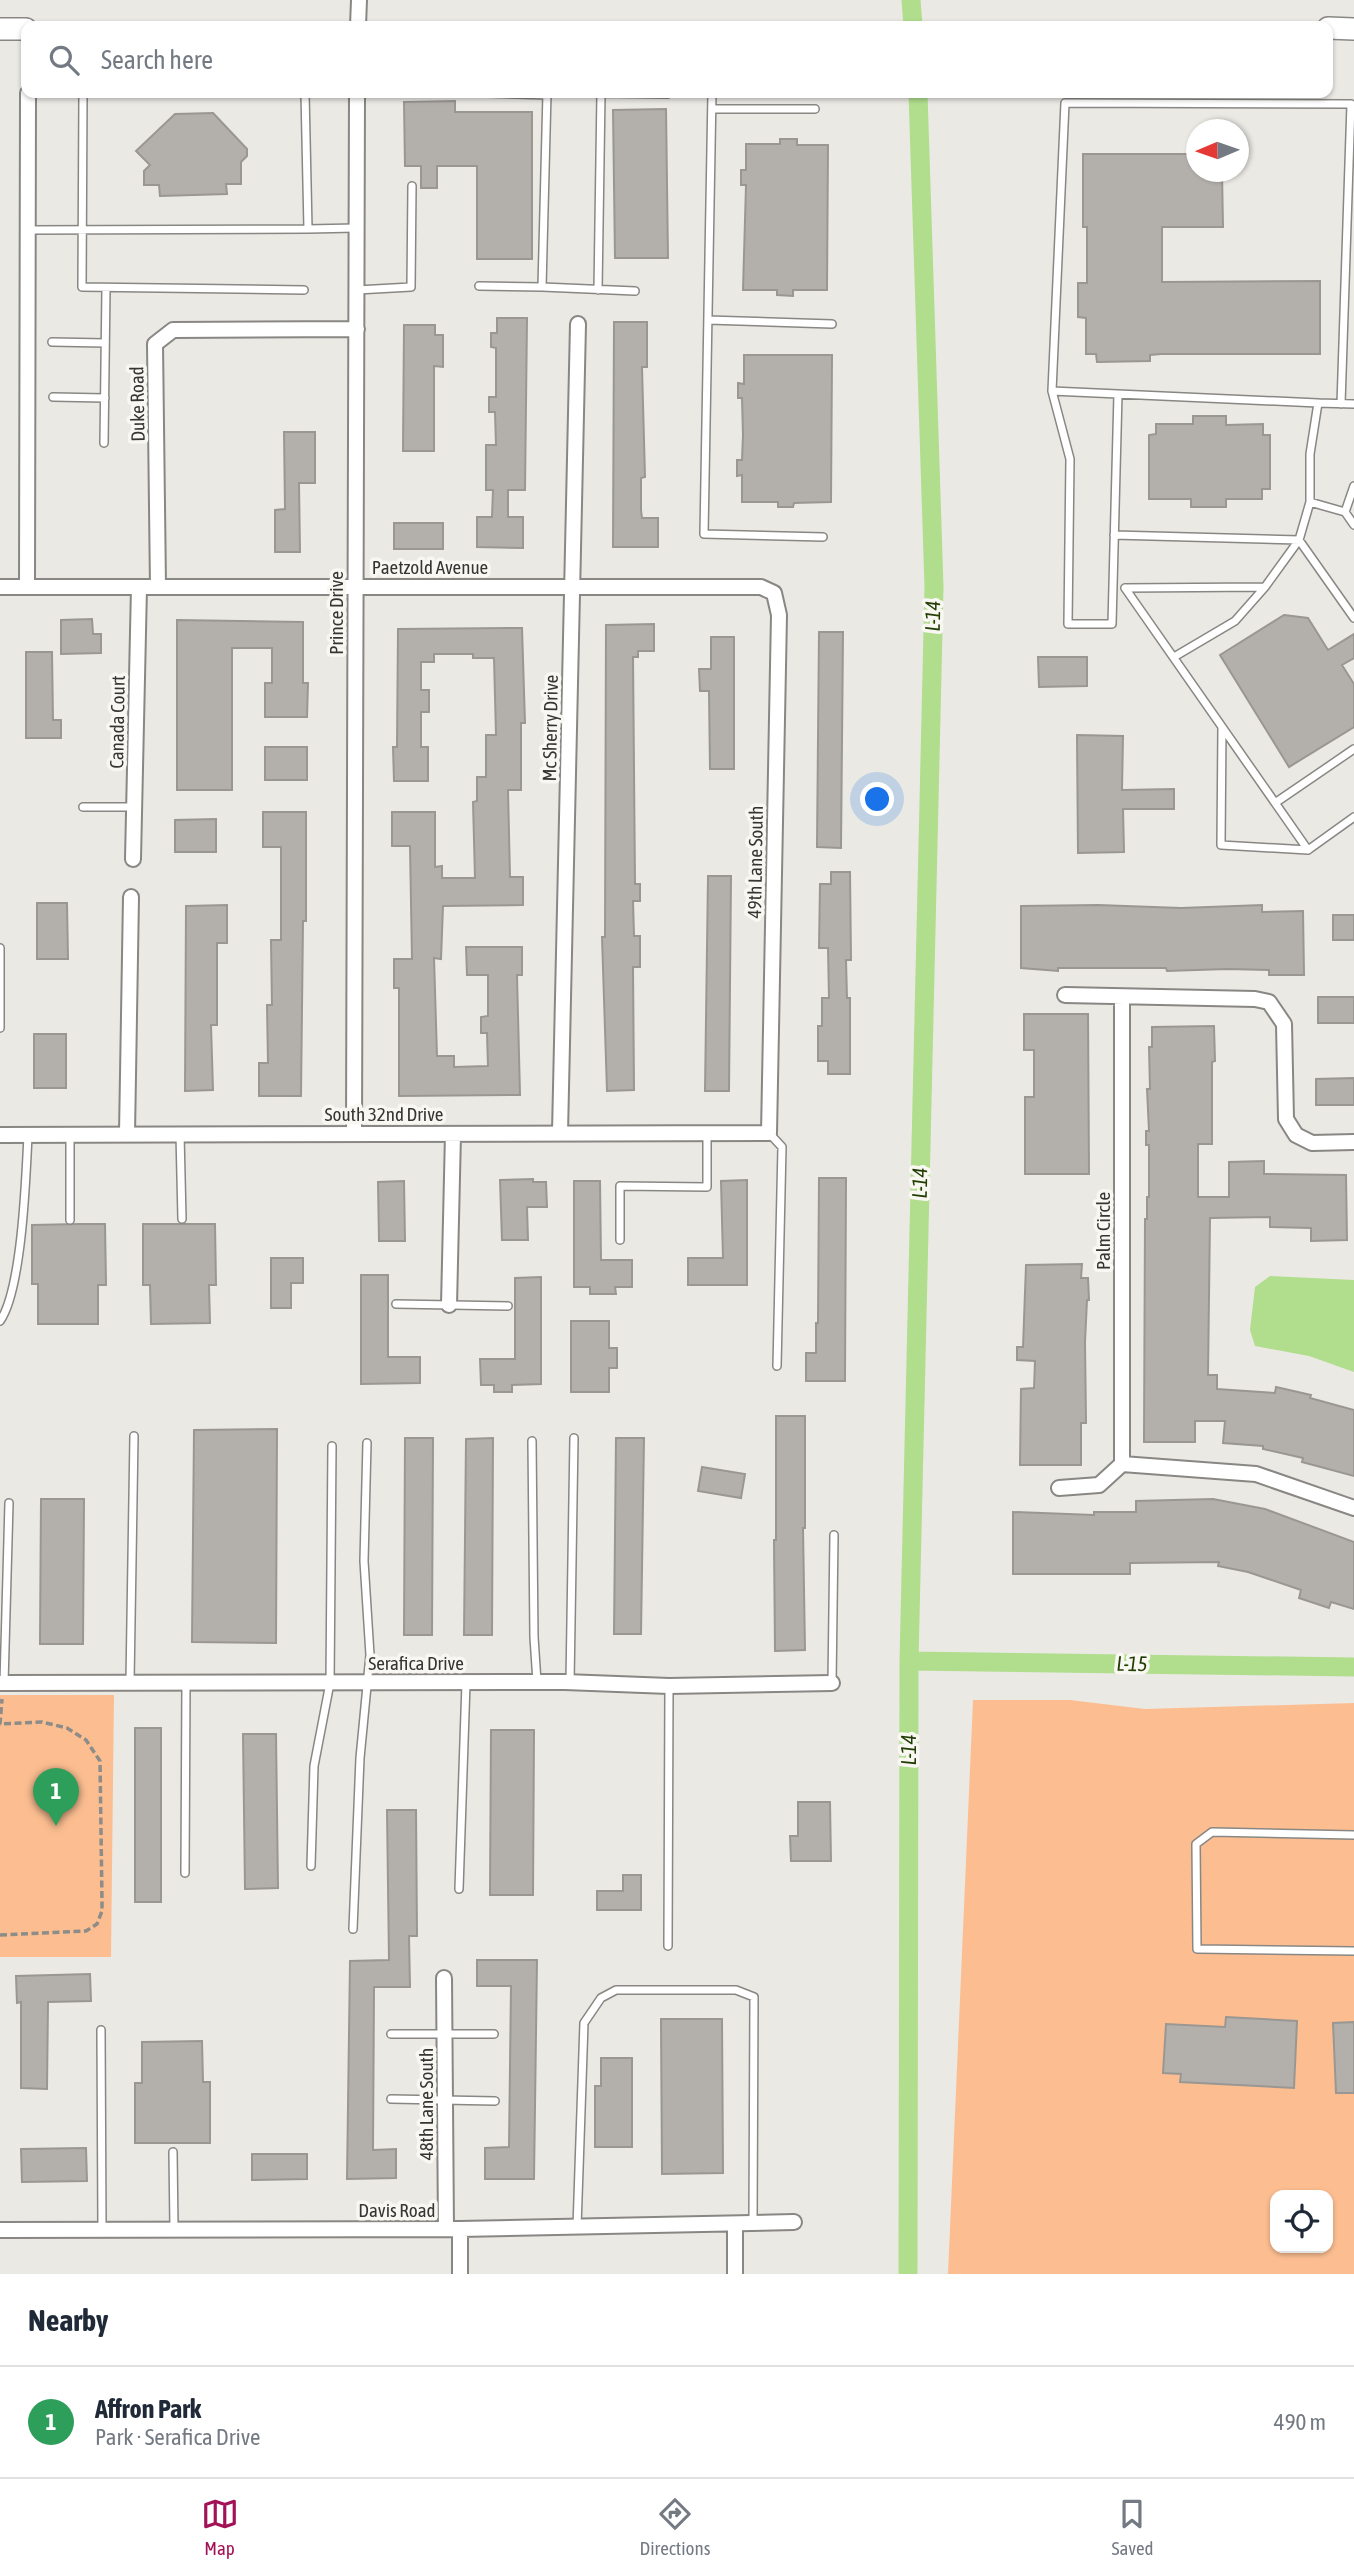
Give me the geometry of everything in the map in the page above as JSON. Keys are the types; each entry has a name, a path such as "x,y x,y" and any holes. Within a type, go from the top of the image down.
{"main road":[{"path":"1333,28 1354,29"},
{"path":"0,29 21,29"}],"street":[{"path":"358,21 359,0"},
{"path":"27,587 28,98"},
{"name":"Prince Drive","path":"354,1134 357,98"},
{"name":"Mc Sherry Drive","path":"560,1133 578,324"},
{"name":"Duke Road","path":"158,587 155,344 173,330 357,329"},
{"name":"Paetzold Avenue","path":"0,587 761,587 774,593"},
{"name":"Canada Court","path":"133,859 139,587"},
{"name":"49th Lane South","path":"769,1133 779,615 774,593"},
{"path":"127,1135 131,897"},
{"path":"1065,995 1255,999 1269,1002 1284,1024 1286,1119 1296,1135 1312,1143 1354,1142"},
{"name":"Palm Circle","path":"1122,997 1122,1464"},
{"name":"South 32nd Drive","path":"0,1135 769,1133"},
{"path":"449,1306 453,1134"},
{"path":"1059,1488 1100,1485 1122,1464 1256,1474 1354,1508"},
{"name":"Serafica Drive","path":"2,1683 570,1683 669,1686 832,1683"},
{"name":"48th Lane South","path":"444,1978 445,2100 453,2229 460,2274"},
{"name":"Davis Road","path":"0,2230 453,2229 794,2222"},
{"path":"734,2224 735,2274"}],"lane":[{"path":"83,98 82,287 304,290"},
{"path":"305,98 308,229"},
{"path":"542,287 547,98"},
{"path":"598,290 601,98"},
{"path":"712,98 704,534 823,537"},
{"path":"1118,394 1112,624 1068,624 1070,458 1052,391 1065,103 1351,104 1351,218 1341,404"},
{"path":"712,109 815,110"},
{"path":"356,290 411,287 412,186"},
{"path":"28,230 357,228"},
{"path":"479,286 635,291"},
{"path":"104,443 106,288"},
{"path":"708,320 832,324"},
{"path":"52,342 105,343"},
{"path":"1052,391 1354,404"},
{"path":"53,397 105,398"},
{"path":"1174,657 1236,621 1265,587 1298,540 1310,502 1310,454 1318,402"},
{"path":"1345,512 1354,486"},
{"path":"1310,502 1345,512 1354,525"},
{"path":"1115,535 1298,540"},
{"path":"1298,540 1354,618"},
{"path":"1113,588 1265,587"},
{"path":"1125,588 1308,850"},
{"path":"1222,726 1222,845 1308,850 1354,817"},
{"path":"1275,803 1354,749"},
{"path":"83,807 134,807"},
{"path":"0,948 0,1028"},
{"path":"620,1240 620,1186 707,1187 707,1133"},
{"path":"769,1133 782,1147 777,1366"},
{"path":"180,1134 182,1220"},
{"path":"0,1321 5,1314 14,1283 28,1135"},
{"path":"70,1135 71,1220"},
{"path":"396,1304 508,1306"},
{"path":"130,1683 134,1436"},
{"path":"570,1683 574,1438"},
{"path":"532,1441 537,1683"},
{"path":"353,1929 360,1758 370,1655 364,1561 368,1443"},
{"path":"311,1866 314,1766 330,1683 332,1446"},
{"path":"2,1683 9,1503"},
{"path":"832,1683 834,1535"},
{"path":"186,1683 186,1873"},
{"path":"459,1889 466,1683"},
{"path":"668,1946 669,1686"},
{"path":"1354,1835 1213,1832 1196,1844 1197,1949 1354,1951"},
{"path":"578,2227 583,2023 601,1998 616,1990 736,1990 754,1997 753,2223"},
{"path":"101,2030 102,2229"},
{"path":"391,2034 494,2034"},
{"path":"391,2099 495,2101"},
{"path":"173,2152 174,2230"}],"path":[{"path":"0,1935 86,1931 97,1924 102,1901 100,1761 86,1740 67,1728 42,1722 0,1724 2,1683"}],"shaded area":[{"path":"1270,1276 1354,1280 1354,1372 1309,1356 1255,1346 1250,1330 1255,1287"},
{"path":"0,1695 114,1695 111,1957 0,1957"},
{"path":"973,1700 1070,1700 1145,1709 1354,1703 1354,2274 948,2274"}],"building":[{"path":"455,101 455,112 532,112 532,259 477,259 477,166 437,166 437,188 421,188 421,166 405,166 404,102"},
{"path":"666,109 668,258 615,258 613,110"},
{"path":"213,113 247,149 247,156 241,162 241,184 226,184 227,194 160,196 159,185 144,185 144,171 150,165 136,151 175,114"},
{"path":"780,139 797,139 797,145 828,145 827,290 793,290 793,296 777,295 777,290 743,290 746,185 741,185 741,170 746,170 746,144 780,144"},
{"path":"1083,154 1186,154 1186,182 1222,182 1223,227 1162,227 1162,282 1320,281 1320,354 1161,354 1150,355 1150,361 1097,362 1096,354 1086,354 1086,318 1078,317 1078,283 1087,283 1087,227 1083,227"},
{"path":"497,318 527,318 525,490 508,490 508,517 523,517 523,548 477,547 477,517 492,517 493,490 486,490 486,445 496,445 495,412 489,412 489,397 496,397 496,348 491,347 491,333 497,333"},
{"path":"614,322 647,322 647,367 642,367 645,477 641,478 641,510 642,518 658,518 658,547 613,547"},
{"path":"404,325 435,325 435,335 443,335 443,367 434,366 434,451 403,451"},
{"path":"744,355 832,355 831,502 794,503 793,507 778,507 778,502 742,502 742,475 737,476 737,460 742,460 743,435 742,398 738,398 738,383 744,384"},
{"path":"1193,416 1226,416 1226,425 1263,424 1263,435 1270,435 1270,489 1262,489 1262,499 1226,499 1226,507 1191,507 1191,499 1149,499 1149,435 1156,434 1156,424 1193,424"},
{"path":"284,432 315,432 315,483 299,483 300,552 275,552 275,510 285,509"},
{"path":"394,523 443,523 443,549 394,549"},
{"path":"1284,615 1308,618 1328,650 1354,634 1354,658 1342,665 1354,684 1354,727 1289,767 1220,655"},
{"path":"92,619 93,634 101,634 101,653 61,654 61,620"},
{"path":"177,620 303,622 303,683 308,683 307,717 265,717 265,683 272,683 272,648 232,648 232,790 177,790"},
{"path":"654,624 654,651 638,651 638,657 633,657 635,884 640,884 640,901 633,901 634,936 640,936 640,967 633,967 634,1090 607,1091 602,937 605,937 606,625"},
{"path":"522,628 525,723 521,723 521,790 508,790 510,877 523,877 523,905 443,906 441,959 434,958 437,1056 454,1056 454,1067 488,1066 487,1033 481,1033 481,1017 488,1016 488,975 467,975 466,947 522,947 522,975 517,975 520,1095 399,1096 399,988 394,988 394,959 412,959 410,846 392,846 392,812 435,812 435,867 442,866 442,878 475,878 473,802 477,801 477,777 486,777 486,735 496,735 494,658 473,658 473,654 434,654 434,662 421,662 421,690 429,690 429,712 421,712 421,747 428,747 428,781 394,781 393,747 397,747 398,629"},
{"path":"819,632 843,632 841,848 817,847"},
{"path":"711,637 734,637 734,769 710,769 709,691 700,691 699,669 711,669"},
{"path":"26,652 52,652 53,720 61,720 61,738 26,738"},
{"path":"1038,657 1087,657 1087,686 1039,687"},
{"path":"1077,735 1123,736 1122,790 1174,789 1174,809 1123,809 1124,852 1078,853"},
{"path":"265,747 307,747 307,780 265,780"},
{"path":"263,812 306,812 301,1096 259,1096 259,1063 268,1063 267,1005 272,1005 271,940 281,940 281,847 263,847"},
{"path":"216,819 216,852 175,852 175,820"},
{"path":"831,872 850,872 851,960 846,960 847,998 850,998 850,1074 828,1074 828,1061 818,1061 818,1026 822,1026 822,998 829,998 828,948 819,948 820,884 831,884"},
{"path":"708,876 731,876 729,1091 705,1091"},
{"path":"37,903 67,903 68,959 37,959"},
{"path":"227,905 227,943 217,943 217,1025 211,1025 213,1090 185,1091 186,906"},
{"path":"1262,905 1262,912 1303,911 1304,975 1269,975 1269,970 1058,968 1058,971 1021,968 1021,906 1181,908"},
{"path":"1333,915 1354,915 1354,940 1333,940"},
{"path":"1318,997 1354,997 1354,1023 1318,1023"},
{"path":"1024,1014 1088,1014 1089,1174 1025,1174 1025,1097 1034,1097 1034,1050 1024,1050"},
{"path":"1214,1026 1212,1144 1198,1144 1198,1197 1229,1197 1229,1162 1264,1161 1264,1174 1346,1175 1347,1240 1311,1241 1311,1228 1270,1227 1270,1217 1210,1218 1208,1375 1217,1375 1217,1389 1275,1393 1276,1387 1311,1395 1310,1398 1354,1410 1354,1476 1302,1462 1303,1458 1263,1449 1263,1446 1223,1443 1225,1421 1195,1421 1195,1442 1144,1442 1145,1219 1149,1197 1149,1145 1146,1145 1146,1131 1149,1131 1147,1089 1150,1089 1149,1047 1152,1047 1152,1027"},
{"path":"34,1034 66,1034 66,1088 34,1088"},
{"path":"1354,1078 1354,1105 1316,1105 1316,1079"},
{"path":"819,1178 846,1178 845,1381 806,1381 806,1353 816,1353 818,1323"},
{"path":"533,1179 533,1182 546,1182 547,1207 527,1207 528,1240 502,1240 500,1180"},
{"path":"747,1180 747,1285 688,1285 688,1258 723,1258 721,1181"},
{"path":"404,1181 405,1241 379,1241 378,1182"},
{"path":"574,1181 600,1181 601,1260 632,1260 632,1287 615,1287 616,1294 590,1294 590,1287 574,1287"},
{"path":"105,1224 106,1285 98,1285 98,1324 38,1324 38,1284 32,1284 32,1225"},
{"path":"143,1224 215,1224 216,1285 209,1285 210,1323 151,1324 150,1285 143,1285"},
{"path":"271,1258 303,1258 303,1283 291,1283 291,1308 271,1308"},
{"path":"1082,1264 1081,1278 1088,1278 1089,1300 1085,1342 1086,1423 1081,1423 1081,1465 1020,1465 1021,1389 1034,1388 1035,1361 1017,1360 1017,1347 1023,1347 1026,1265"},
{"path":"361,1275 388,1275 388,1357 420,1357 420,1383 361,1384"},
{"path":"541,1277 541,1384 512,1385 512,1392 494,1392 494,1385 481,1385 480,1359 515,1359 515,1278"},
{"path":"571,1321 609,1321 609,1348 617,1348 617,1368 609,1368 609,1392 571,1392"},
{"path":"776,1416 805,1416 805,1650 775,1651"},
{"path":"277,1429 276,1643 192,1642 194,1430"},
{"path":"405,1438 433,1438 432,1635 404,1635"},
{"path":"493,1438 492,1635 464,1635 466,1439"},
{"path":"616,1438 644,1438 641,1634 614,1634"},
{"path":"702,1467 745,1474 741,1498 698,1491"},
{"path":"41,1499 84,1499 83,1644 40,1644"},
{"path":"1213,1499 1265,1509 1354,1542 1354,1609 1331,1602 1329,1608 1299,1598 1301,1590 1248,1572 1218,1566 1219,1562 1130,1563 1130,1574 1013,1574 1013,1512 1094,1515 1094,1512 1136,1512 1136,1501"},
{"path":"135,1728 161,1728 161,1902 135,1902"},
{"path":"491,1730 534,1730 533,1895 490,1895"},
{"path":"243,1734 276,1734 278,1888 245,1889"},
{"path":"798,1802 830,1802 831,1861 791,1861 790,1836 798,1836"},
{"path":"387,1810 416,1810 417,1936 409,1936 410,1987 374,1987 373,2150 396,2149 396,2178 347,2179 350,1961 389,1960"},
{"path":"623,1875 641,1875 641,1910 597,1910 597,1891 623,1891"},
{"path":"477,1960 537,1960 534,2179 485,2179 485,2148 509,2147 511,1986 477,1986"},
{"path":"90,1974 91,2001 48,2002 47,2089 21,2088 21,2002 17,2003 16,1976"},
{"path":"1226,2017 1297,2021 1294,2088 1180,2082 1181,2074 1163,2073 1166,2024 1225,2027"},
{"path":"661,2019 722,2019 723,2173 662,2174"},
{"path":"1354,2022 1354,2093 1336,2093 1333,2023"},
{"path":"202,2041 203,2082 210,2082 210,2143 135,2143 135,2083 142,2083 142,2042"},
{"path":"601,2058 632,2058 632,2147 595,2147 595,2086 601,2086"},
{"path":"86,2148 87,2181 22,2182 21,2149"},
{"path":"252,2154 307,2154 307,2179 252,2180"}],"waterway":[{"name":"L-14","path":"911,0 913,21"},
{"name":"L-14","path":"908,2274 909,1661 934,587 918,98"},
{"name":"L-15","path":"909,1661 1354,1667"}],"place":[{"name":"Affron Park","path":"56,1826"}]}
